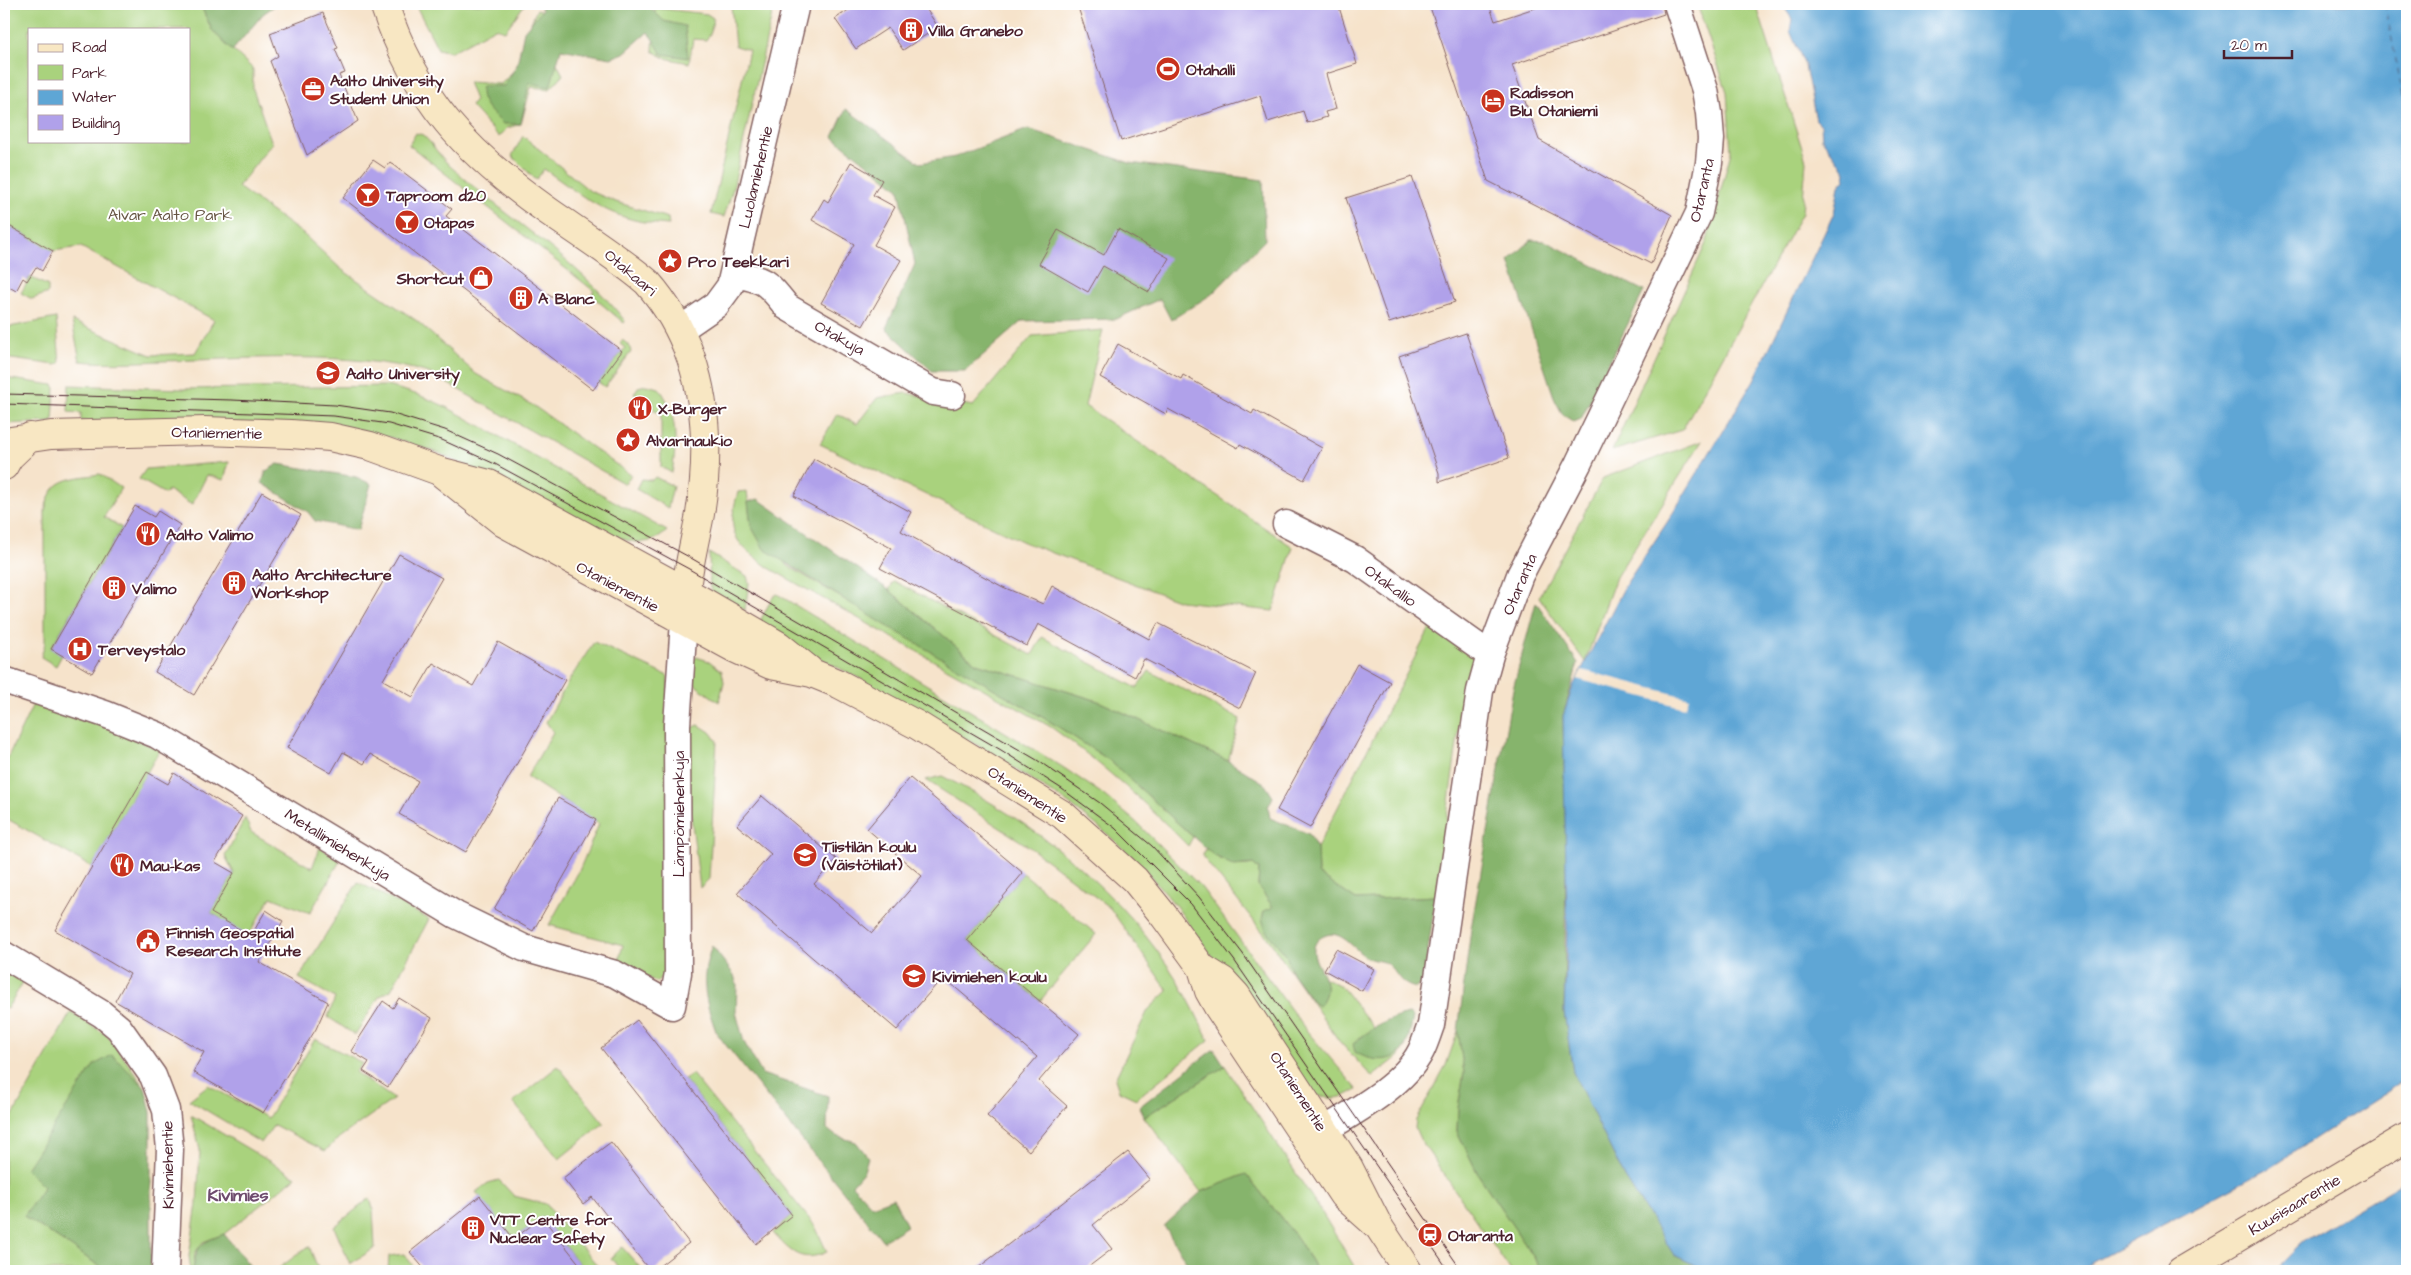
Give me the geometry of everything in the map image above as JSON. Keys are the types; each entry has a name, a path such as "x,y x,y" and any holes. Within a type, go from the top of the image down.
{"street":[{"name":"Otakaari","path":"384,4 398,42 414,72 450,127 468,146 517,188 647,282 661,298 681,328 697,377 704,438 705,472 685,591 684,621"},
{"name":"Luolamiehentie","path":"681,328 716,305 723,298 734,274 796,4"},
{"name":"Otaranta","path":"1315,1135 1388,1088 1409,1069 1421,1051 1431,1025 1480,691 1490,655 1520,575 1578,464 1699,212 1709,163 1711,139 1709,113 1705,90 1677,4"},
{"name":"Otakuja","path":"734,274 760,278 787,307 933,392 952,395"},
{"name":"Otaniementie","path":"4,466 17,439 151,431 291,434 330,437 370,446 423,463 438,471 504,523 734,648 771,665 812,673"},
{"name":"Otaniementie","path":"438,471 489,484 685,591 778,646 812,673 917,725 1063,815 1135,880 1202,968 1223,981 1236,995 1315,1135 1358,1182 1379,1227 1408,1271"},
{"name":"Otakallio","path":"1286,524 1355,559 1490,655"},
{"name":"Lämpömiehenkuja","path":"672,1006 678,973 677,725 684,621"},
{"name":"Metallimiehenkuja","path":"4,680 106,714 157,734 456,915 524,948 615,974 672,1006"},
{"name":"Kivimiehentie","path":"4,956 102,1014 119,1028 153,1076 166,1110 170,1149 165,1271"},
{"name":"Kuusisaarentie","path":"2181,1271 2407,1137"}],"green space":[{"name":"Alvar Aalto Park","path":"4,4 200,4 212,30 253,69 253,89 272,143 238,187 303,234 341,269 417,321 476,374 534,406 631,475 625,484 429,373 399,366 366,361 298,358 122,362 80,361 72,321 151,355 195,353 214,320 81,247 53,251 4,223"},
{"path":"200,4 277,4 263,14 232,51 212,30"},
{"path":"415,4 525,4 505,31 495,28 451,52 438,49"},
{"path":"540,4 646,4 664,21 685,26 688,58 662,54 648,32 624,53 611,58 561,49 550,87 529,83 521,124 503,124 484,102 481,92 482,86 504,86 517,65 524,31 542,10"},
{"path":"770,4 773,10 733,189 724,217 711,214 749,50 735,46 731,5"},
{"path":"1697,4 1756,4 1806,161 1802,213 1682,430 1612,451 1707,241 1731,152 1727,92"},
{"path":"655,8 707,14 713,18 711,32 706,40 693,39 689,63 665,58 653,51"},
{"path":"537,9 545,12 548,46 563,75 550,89 531,87 521,124 507,128 499,137 471,106 475,100 468,82 501,84 520,64 527,32"},
{"path":"846,109 920,163 955,157 1028,129 1130,163 1263,180 1265,240 1212,294 1171,320 1160,299 1116,319 1022,321 965,371 932,371 886,328 915,264 899,189 833,137"},
{"path":"416,133 423,135 446,162 472,186 541,240 585,278 606,298 625,321 624,323 591,295 594,291 409,145"},
{"path":"523,136 590,191 616,202 668,218 669,225 632,219 602,208 544,169 536,180 512,156"},
{"path":"1531,240 1545,241 1644,291 1581,419 1574,422 1563,415 1555,400 1509,261"},
{"path":"30,277 48,286 48,293 32,299 21,293"},
{"path":"56,318 60,363 56,365 4,358 4,328"},
{"path":"1103,330 1085,406 1293,547 1273,611 1180,601 1026,543 820,444 837,414 857,424 877,398 906,393 973,406 1032,336"},
{"path":"622,340 629,345 631,352 605,387 598,382 625,348 620,344"},
{"path":"4,378 53,385 55,388 53,422 4,424"},
{"path":"69,385 182,389 386,386 396,388 452,410 667,531 656,539 643,542 630,541 616,536 614,539 439,453 393,438 346,427 81,421 81,413 68,412"},
{"path":"646,385 659,388 670,408 673,418 675,451 672,473 661,467 661,415 634,394 638,387"},
{"path":"1702,441 1616,577 1585,662 1539,597 1603,478"},
{"path":"229,462 224,480 207,475 192,505 168,490 165,494 139,479 146,469"},
{"path":"278,464 356,477 371,484 358,530 315,521 308,512 262,483 266,471"},
{"path":"100,474 121,488 104,517 122,528 51,648 62,655 56,666 41,657 45,643 45,511 48,500 57,486 71,479"},
{"path":"655,477 673,486 668,508 636,489 641,479 652,480"},
{"path":"747,491 751,526 788,566 1054,724 1109,760 1193,837 1188,846 1122,784 1051,727 769,568 748,552 741,545 733,529 734,507 738,492"},
{"path":"758,499 889,590 976,663 1098,701 1228,761 1264,783 1273,797 1268,807 1270,818 1309,834 1317,848 1318,874 1356,900 1436,896 1423,983 1416,988 1405,984 1387,964 1368,958 1346,940 1330,934 1319,939 1314,948 1314,955 1326,982 1324,997 1319,1006 1315,1004 1292,973 1286,955 1266,931 1262,919 1264,911 1273,907 1258,886 1259,869 1253,864 1234,866 1213,855 1109,760 1054,724 882,623 764,549 751,526 748,502"},
{"path":"709,553 747,576 749,583 745,610 714,597 710,587"},
{"path":"894,581 1032,655 1042,637 1137,688 1149,671 1240,719 1228,761 1098,701 976,663 889,590"},
{"path":"777,594 1061,766 1101,793 1136,822 1201,887 1306,1030 1357,1089 1336,1098 1326,1098 1314,1094 1176,906 1141,865 1105,832 1068,803 979,746 857,677 757,627 772,598"},
{"path":"1536,602 1578,663 1563,716 1566,859 1564,1012 1573,1072 1625,1178 1674,1255 1708,1271 1543,1271 1478,1174 1457,1131 1458,1108 1464,1073 1458,1031 1471,929 1513,689"},
{"path":"1432,624 1476,655 1464,692 1436,896 1356,900 1318,874 1317,848"},
{"path":"594,642 668,676 669,970 656,982 618,963 623,945 549,925 579,871 599,824 527,777 553,732 546,722 570,679"},
{"path":"696,657 709,661 722,671 724,682 719,702 691,682 692,661"},
{"path":"35,700 80,715 160,750 92,867 4,817 4,765"},
{"path":"699,725 710,732 717,741 709,879 700,888 683,751 686,735 691,729"},
{"path":"942,776 1011,816 1044,838 1075,863 1132,919 1157,950 1179,983 1209,1040 1136,1099 1119,1091 1115,1079 1148,1010 1168,991 1110,908 1028,846 926,780"},
{"path":"245,818 251,832 312,868 320,847 340,861 310,913 271,897 242,947 213,935 222,919 211,913 234,873 225,856"},
{"path":"1206,848 1228,862 1240,865 1253,864 1259,869 1258,886 1273,907 1266,931 1286,955 1326,989 1325,978 1341,986 1375,1029 1359,1038 1394,1057 1406,1046 1398,1057 1372,1077 1339,1041 1269,940 1202,856"},
{"path":"1023,873 1096,934 1040,1001 967,940"},
{"path":"358,882 429,919 391,990 379,997 355,1035 328,1017 335,998 299,978"},
{"path":"712,946 734,975 737,985 736,1012 744,1042 762,1074 828,1096 827,1129 836,1136 856,1142 868,1157 864,1171 852,1185 872,1206 893,1198 907,1226 883,1241 717,1034 709,1011 705,990 706,969"},
{"path":"4,971 23,982 7,1009 4,1007"},
{"path":"71,1012 108,1036 145,1087 45,1187 24,1216 107,1271 4,1271 4,1131"},
{"path":"1409,1014 1413,1017 1408,1038 1402,1051 1396,1056 1383,1060 1368,1058 1355,1052 1353,1044 1365,1034 1387,1021"},
{"path":"1458,1031 1464,1073 1458,1108 1457,1131 1478,1174 1543,1271 1511,1271 1421,1141 1415,1128 1416,1120 1446,1065"},
{"path":"315,1039 363,1063 355,1072 394,1099 340,1137 325,1151 274,1125 261,1143 189,1100 208,1085 268,1118"},
{"path":"1214,1049 1225,1066 1144,1117 1139,1107"},
{"path":"112,1055 145,1087 151,1112 151,1271 107,1271 24,1216 44,1187 26,1169 94,1065"},
{"path":"558,1066 604,1123 559,1159 513,1102"},
{"path":"1225,1066 1321,1211 1357,1271 1317,1271 1298,1239 1246,1174 1201,1192 1144,1117"},
{"path":"692,1074 815,1226 827,1252 810,1257 796,1254 773,1233 792,1215 684,1079"},
{"path":"191,1115 296,1177 224,1234 203,1242 195,1253 193,1271 191,1271 189,1256 197,1204 200,1150"},
{"path":"1246,1174 1298,1239 1317,1271 1192,1271 1164,1226 1201,1192"},
{"path":"499,1180 514,1196 546,1204 602,1271 585,1271 542,1217 514,1239 476,1192 488,1183"},
{"path":"370,1198 373,1208 375,1248 350,1264 334,1227"},
{"path":"224,1234 254,1271 193,1271 196,1256 201,1246 209,1240"},
{"path":"309,1246 319,1271 275,1271"},
{"path":"622,1247 643,1271 621,1271 611,1258"},
{"path":"404,1254 417,1271 388,1271 389,1256"}],"water":[{"path":"1782,4 2407,4 2407,1079 2266,1170 2076,1271 1708,1271 1674,1255 1625,1178 1573,1072 1564,1012 1567,928 1563,716 1573,686 1626,584 1668,521 1754,380 1834,213 1839,186 1845,179 1846,172 1822,139 1821,125 1816,120 1805,66 1790,31 1792,19"},
{"path":"2407,1180 2407,1271 2277,1271 2292,1253 2309,1238"}],"pier":[{"path":"1582,670 1689,698 1685,708 1577,679"}],"building":[{"name":"Villa Granebo","path":"857,4 923,4 938,27 903,50 888,28 856,49 835,19"},
{"name":"Otahalli","path":"1077,4 1338,4 1357,64 1326,74 1336,109 1325,112 1327,117 1307,123 1303,111 1268,122 1260,96 1121,141"},
{"name":"Radisson Blu Otaniemi","path":"1429,4 1489,4 1495,21 1547,4 1662,4 1664,14 1512,65 1539,140 1672,215 1651,264 1488,181"},
{"name":"Aalto University Student Union","path":"323,13 338,48 335,49 345,73 339,75 358,121 307,155 270,61 278,56 270,33"},
{"name":"A Blanc","path":"373,160 385,168 390,162 452,209 446,216 622,351 593,390 343,198"},
{"path":"851,162 882,180 873,195 895,207 874,245 901,260 863,326 821,303 854,244 812,220 824,199 828,202"},
{"path":"1412,177 1455,302 1389,323 1346,198"},
{"path":"4,223 53,251 42,271 36,267 27,281 23,278 16,291 4,284"},
{"path":"1118,229 1169,258 1149,292 1103,266 1088,292 1039,264 1058,230 1104,255"},
{"path":"1466,333 1509,458 1439,482 1439,473 1399,356"},
{"path":"1118,344 1181,379 1183,375 1252,414 1254,410 1322,448 1304,480 1240,444 1238,448 1168,409 1166,414 1100,377"},
{"path":"814,459 911,512 901,531 1003,587 1043,604 1052,586 1149,639 1158,623 1256,673 1240,708 1144,659 1135,677 1038,624 1027,646 880,568 891,548 794,496"},
{"name":"Aalto Architecture Workshop","path":"262,492 301,515 194,695 155,672"},
{"name":"Valimo","path":"135,506 154,517 158,511 180,525 92,673 51,649"},
{"path":"399,554 442,578 383,680 413,697 433,663 473,686 498,642 565,680 466,852 399,814 418,781 370,754 364,764 343,752 331,773 287,748"},
{"path":"1357,664 1390,682 1310,828 1277,810"},
{"name":"Finnish Geospatial Research Institute","path":"147,772 168,784 174,773 242,816 215,862 234,873 211,913 251,936 266,910 283,921 259,962 328,1002 316,1029 263,1113 193,1072 204,1052 115,1001 130,974 55,930"},
{"name":"Kivimiehen koulu","path":"910,778 1023,873 967,940 1079,1034 1039,1081 1067,1106 1029,1151 987,1116 1037,1057 943,977 897,1030 737,893 771,854 737,825 762,796 836,859 814,884 872,933 922,876 867,829"},
{"path":"558,798 596,820 533,931 494,909"},
{"path":"1336,949 1374,969 1362,991 1324,970"},
{"path":"399,998 432,1018 388,1087 363,1071 369,1062 351,1051 383,1001 393,1008"},
{"path":"637,1020 792,1215 756,1244 601,1048"},
{"path":"611,1142 689,1243 653,1271 650,1271 592,1197 583,1204 563,1178"},
{"path":"1128,1152 1150,1179 1093,1225 1112,1249 1083,1271 974,1271"},
{"name":"VTT Centre for Nuclear Safety","path":"480,1196 514,1239 542,1217 585,1271 426,1271 410,1252"}],"ferry route":[{"path":"2385,4 2407,117"}],"tram line":[{"path":"4,394 232,400 335,405 390,413 445,430 498,454 691,558 1037,760 1100,803 1152,846 1199,897 1243,954 1462,1271"},
{"path":"4,404 334,416 389,424 442,440 495,464 689,569 1001,750 1062,789 1115,828 1191,904 1234,960 1449,1271"}],"place":[{"name":"Villa Granebo","path":"911,30"},
{"name":"Otahalli","path":"1168,69"},
{"name":"Aalto University Student Union","path":"313,89"},
{"name":"Radisson Blu Otaniemi","path":"1493,101"},
{"name":"Taproom d20","path":"368,195"},
{"name":"Otapas","path":"407,222"},
{"name":"Pro Teekkari","path":"670,261"},
{"name":"Shortcut","path":"481,278"},
{"name":"A Blanc","path":"521,298"},
{"name":"Aalto University","path":"328,373"},
{"name":"X-Burger","path":"640,408"},
{"name":"Alvarinaukio","path":"628,440"},
{"name":"Aalto Valimo","path":"148,534"},
{"name":"Aalto Architecture Workshop","path":"234,583"},
{"name":"Valimo","path":"114,588"},
{"name":"Terveystalo","path":"80,649"},
{"name":"Tiistilän koulu (Väistötilat)","path":"805,855"},
{"name":"Mau-kas","path":"122,865"},
{"name":"Finnish Geospatial Research Institute","path":"148,941"},
{"name":"Kivimiehen koulu","path":"914,976"},
{"name":"VTT Centre for Nuclear Safety","path":"473,1228"},
{"name":"Otaranta","path":"1430,1235"}],"district":[{"name":"Kivimies","path":"238,1195"}]}
